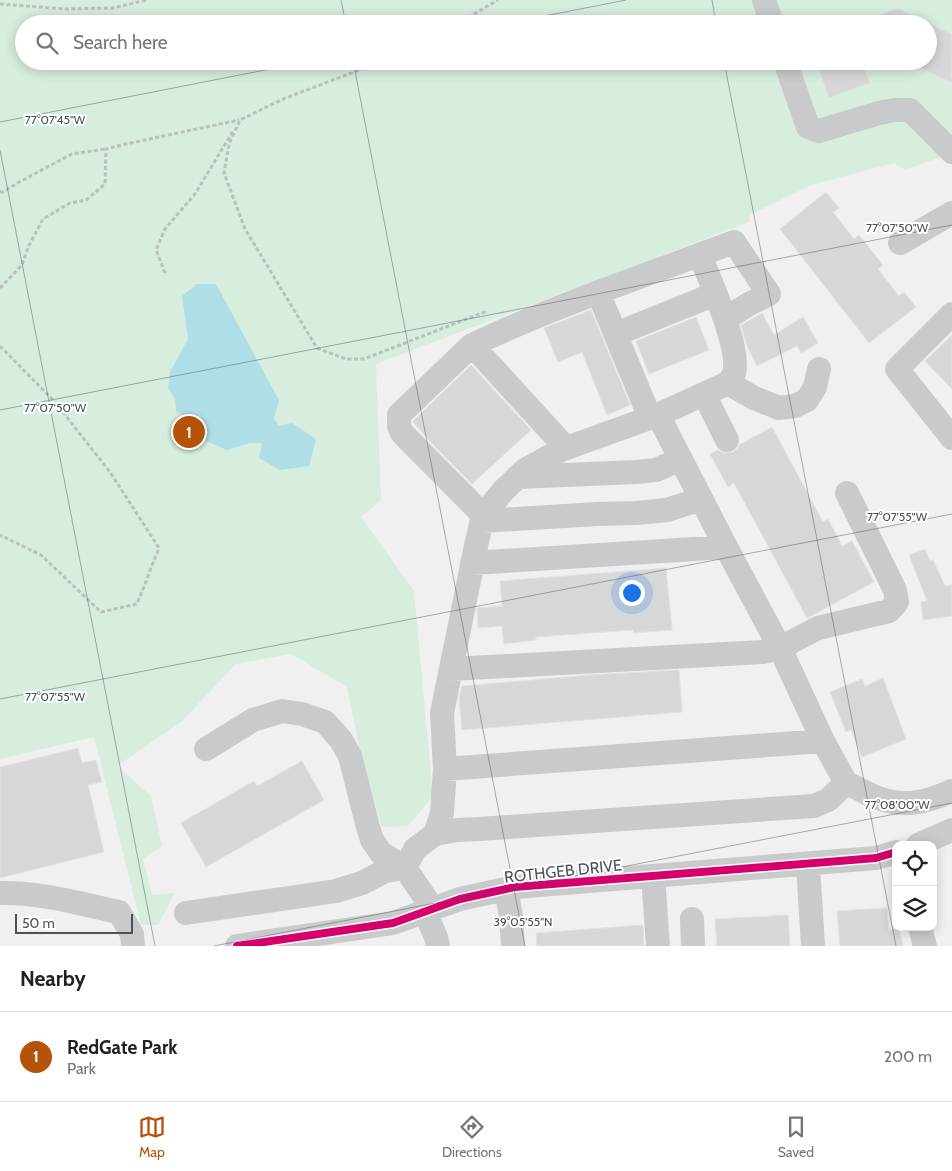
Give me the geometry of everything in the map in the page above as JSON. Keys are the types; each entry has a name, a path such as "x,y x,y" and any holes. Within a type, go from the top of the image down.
{"street":[{"path":"764,0 769,15"},
{"path":"788,70 808,128 819,131 879,113 894,110 910,110 942,128 952,152"},
{"path":"900,243 952,213"},
{"path":"701,499 667,510 644,512 482,518 402,434 398,415 472,345 512,326 598,292 734,242 769,294 725,319"},
{"path":"435,834 442,813 445,768 442,713 482,518 504,490 525,470 566,448 654,417 728,383 734,373 735,353 725,319 700,255"},
{"path":"598,292 654,417 681,459 780,648 823,741 846,783 874,797 900,804 932,800 952,791"},
{"path":"616,334 716,294"},
{"path":"952,314 897,369 952,438"},
{"path":"472,345 566,448"},
{"path":"728,383 754,398 779,408 796,406 807,400 815,387 818,369"},
{"path":"704,394 728,440"},
{"path":"517,477 638,472 656,470 681,459"},
{"path":"451,669 763,652 780,648 818,628 889,611 897,602 895,590 846,493"},
{"path":"472,563 726,547"},
{"path":"206,749 253,720 282,711 302,714 325,722 341,740 350,756 372,840 382,853 405,868 429,910 438,946"},
{"path":"445,768 823,741"},
{"path":"405,868 415,849 435,834 457,830 814,806 828,800 846,783"},
{"path":"927,841 952,830"},
{"name":"ROTHGEB DRIVE","path":"237,946 393,923 460,899 515,887 876,858 892,853"},
{"path":"808,864 814,946"},
{"path":"186,913 336,891 362,882 385,870 405,868"},
{"path":"652,876 658,946"},
{"path":"506,889 511,916 513,946"},
{"path":"0,893 25,894 119,912 132,934 133,946"},
{"path":"692,919 693,946"},
{"path":"921,931 925,946"}],"path":[{"path":"0,4 64,8 113,8 147,0"},
{"path":"472,15 498,0"},
{"path":"0,192 72,154 106,150 240,120 283,99 359,70"},
{"path":"165,273 156,250 165,229 195,194 240,120"},
{"path":"240,120 229,144 224,173 245,230 317,348 346,359 364,359 488,311"},
{"path":"0,288 22,265 29,245 43,219 70,203 86,200 105,184 106,150"},
{"path":"0,346 54,401 110,472 159,548 137,604 101,612 42,555 0,535"}],"green space":[{"path":"0,0 952,0 952,153 905,170 894,163 811,185 750,215 749,222 376,364 381,500 361,517 414,591 433,796 408,826 382,827 361,756 347,687 291,654 236,664 181,722 117,766 151,796 162,846 143,859 152,895 175,893 158,925 141,925 94,737 0,759"}],"water":[{"path":"197,284 216,284 279,400 274,418 279,426 292,423 316,439 309,466 280,470 259,458 262,443 250,443 227,450 190,434 190,419 176,411 175,399 168,388 170,372 188,339 182,296"}],"building":[{"path":"898,8 913,15 878,15"},
{"path":"937,27 952,34 952,83 924,70 937,70"},
{"path":"819,70 865,70 870,83 829,98"},
{"path":"826,192 839,208 833,212 854,239 859,235 883,265 878,269 899,296 904,292 916,307 869,343 780,229"},
{"path":"591,310 630,405 607,415 582,352 558,362 544,328"},
{"path":"762,313 774,335 803,317 818,343 801,353 797,346 757,366 747,346 741,325"},
{"path":"696,317 709,350 649,374 636,341"},
{"path":"952,335 952,389 925,361"},
{"path":"471,365 531,430 472,484 413,422"},
{"path":"772,427 823,522 828,519 842,546 852,541 874,582 807,618 734,483 728,487 710,454 718,450 724,453 733,452 739,445"},
{"path":"925,549 930,561 933,560 945,586 952,585 952,616 923,620 921,602 927,601 909,555"},
{"path":"666,568 672,630 633,633 633,630 536,637 536,640 504,644 502,626 478,628 477,608 502,606 500,581"},
{"path":"679,670 682,712 462,730 459,698 462,686 589,675"},
{"path":"883,678 906,739 862,757 851,730 846,732 830,692 862,679 865,686"},
{"path":"78,748 82,763 96,760 102,782 88,785 104,852 0,878 0,767"},
{"path":"302,761 324,800 206,867 181,823 254,781 257,786"},
{"path":"887,908 889,930 899,931 903,946 840,946 837,911"},
{"path":"788,915 790,946 717,946 715,919"},
{"path":"643,925 644,946 537,946 536,933"}],"cycle path":[{"path":"237,946 393,923 460,899 515,887 876,858 892,853"}],"place":[{"name":"RedGate Park","path":"189,432"}]}
